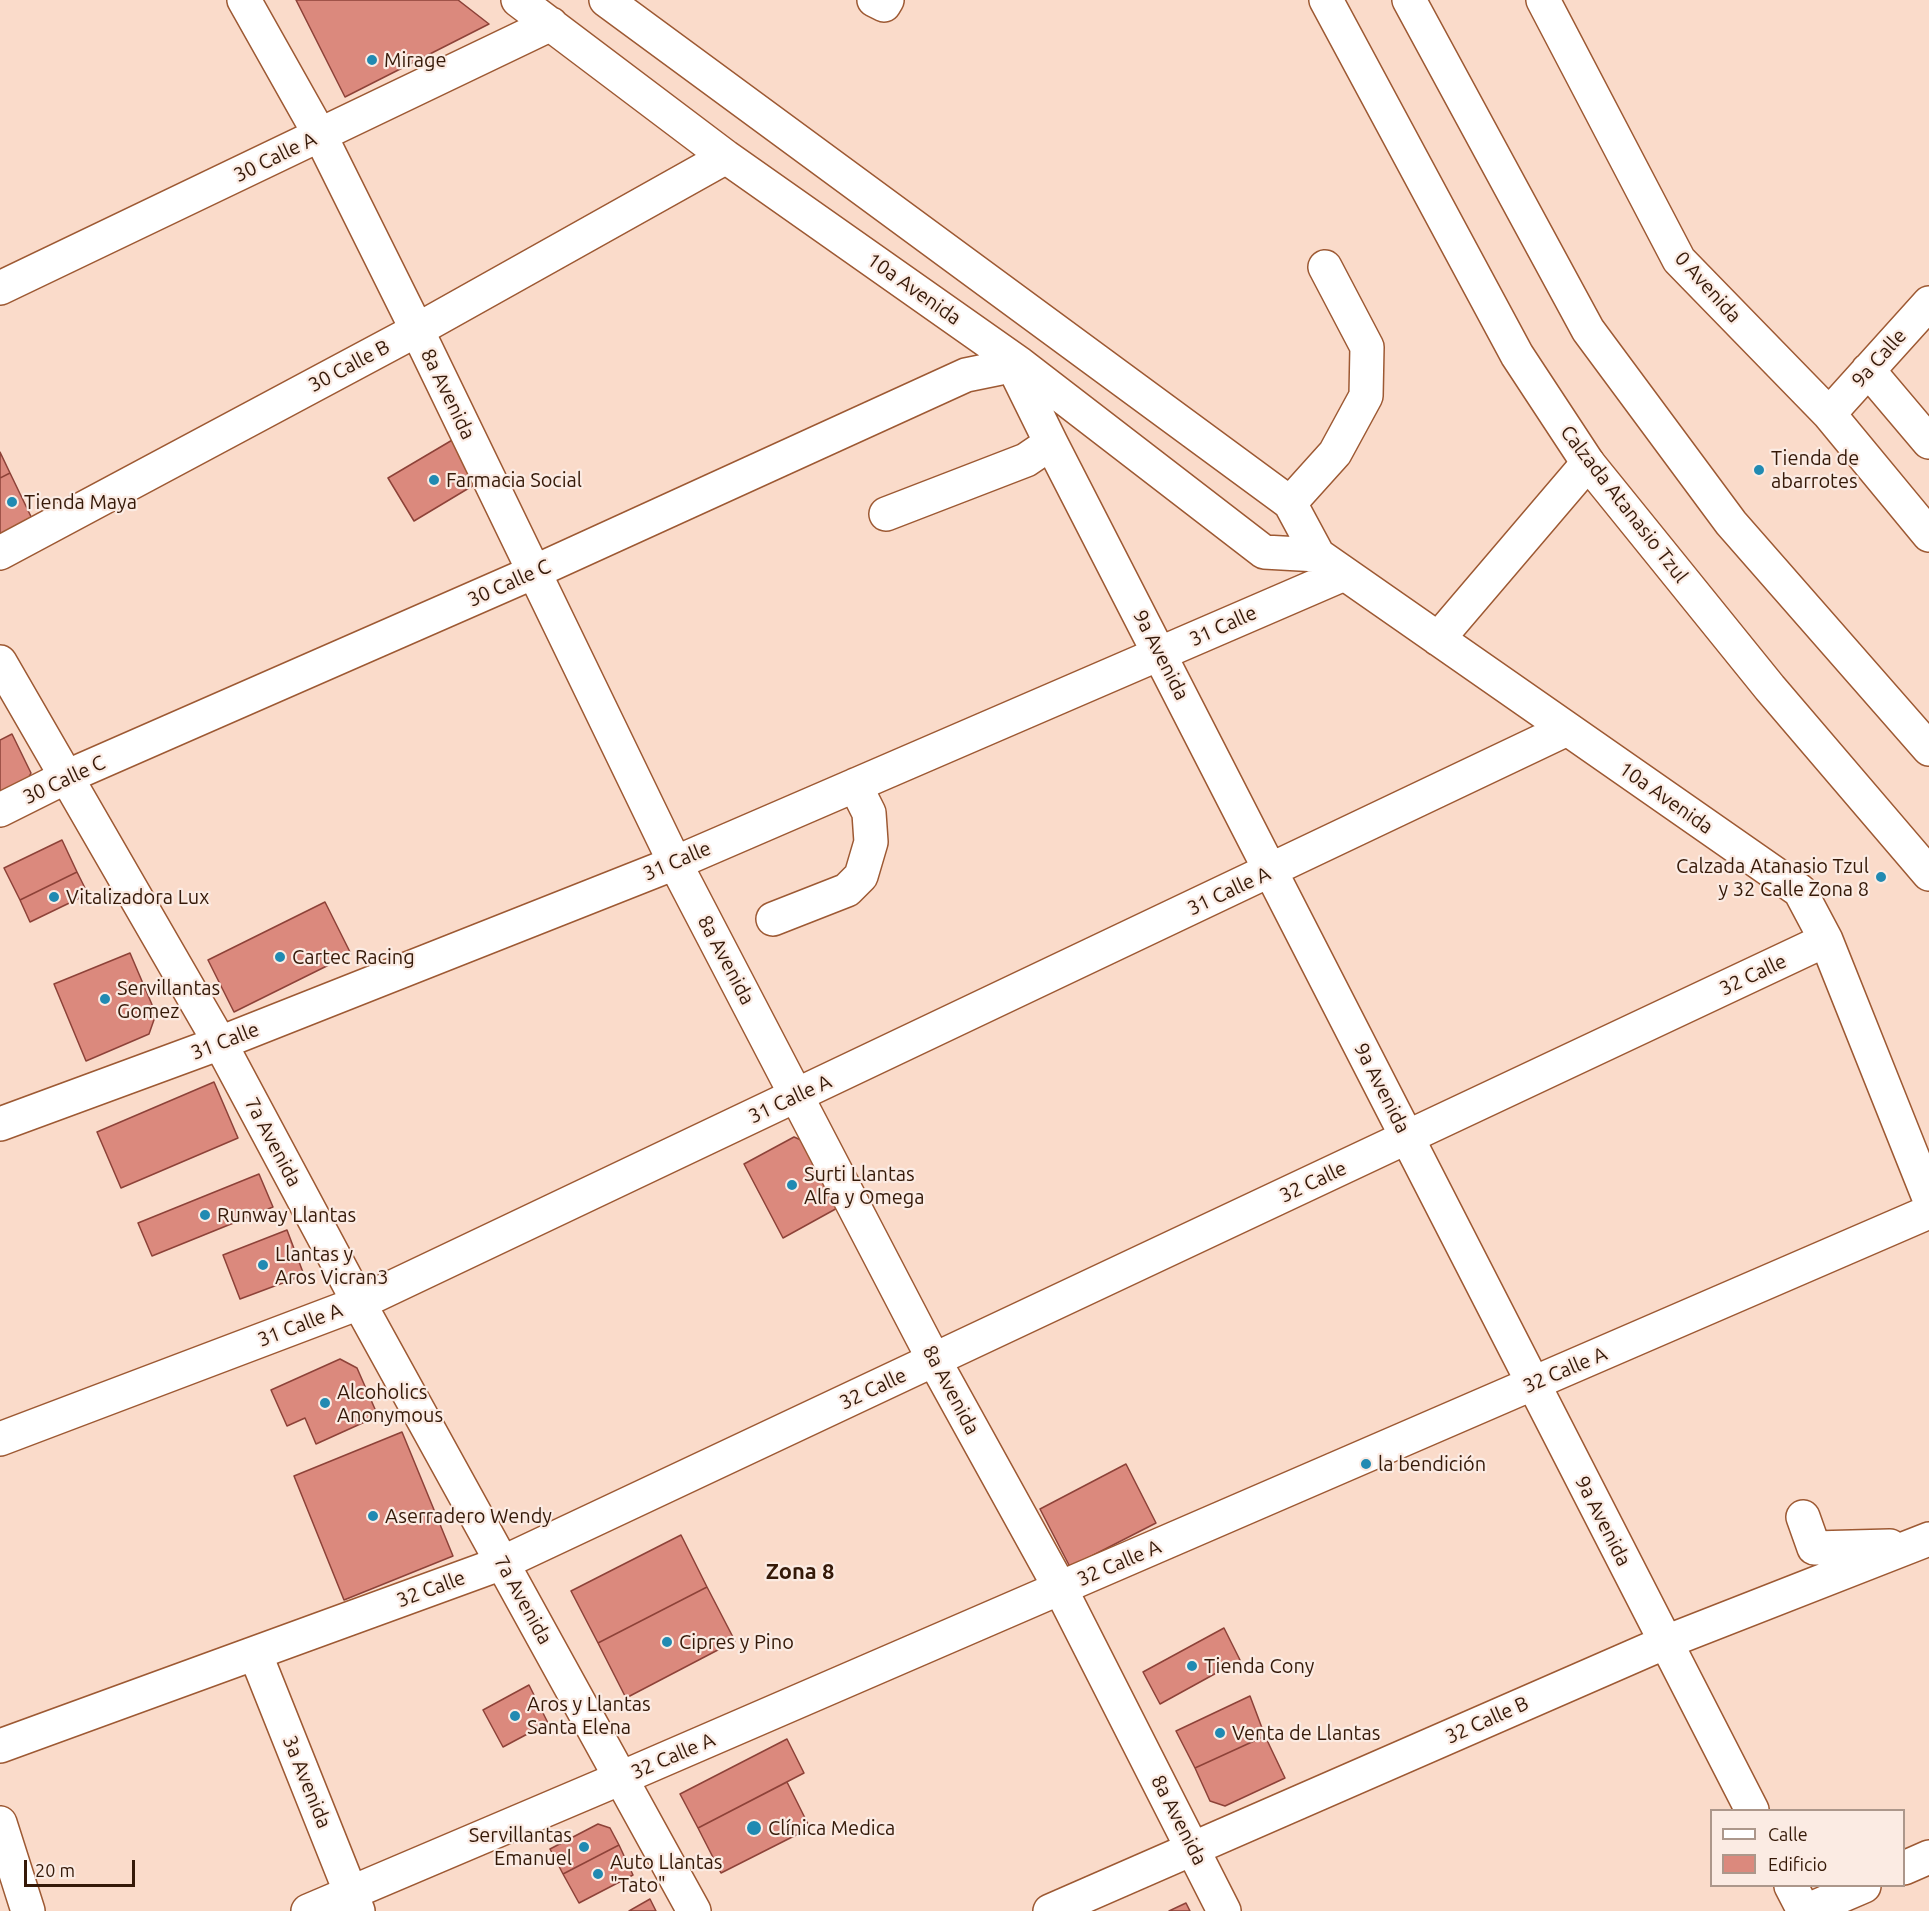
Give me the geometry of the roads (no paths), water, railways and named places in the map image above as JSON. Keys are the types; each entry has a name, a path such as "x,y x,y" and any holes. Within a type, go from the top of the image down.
{"street":[{"name":"8a Avenida","path":"244,0 320,135 675,863 934,1360 1060,1588 1224,1911"},
{"name":"10a Avenida","path":"518,0 726,157 1020,364 1264,552 1318,555"},
{"name":"10a Avenida","path":"606,0 1290,503 1318,555 1800,891 1826,940 1929,1198"},
{"path":"874,0 884,5 887,0"},
{"name":"Calzada Atanasio Tzul","path":"1326,0 1517,355 1588,463 1770,688 1929,874"},
{"path":"1409,0 1588,330 1731,523 1929,749"},
{"name":"0 Avenida","path":"1543,0 1679,260 1829,414 1929,535"},
{"name":"30 Calle A","path":"0,288 550,24"},
{"name":"30 Calle B","path":"0,553 417,330 726,157"},
{"path":"1290,503 1335,453 1366,396 1367,347 1325,267"},
{"name":"9a Calle","path":"1829,414 1929,303"},
{"name":"9a Avenida","path":"1020,364 1019,378 1051,443 1751,1809"},
{"name":"30 Calle C","path":"0,810 66,777 534,572 966,375 1020,364"},
{"path":"1868,370 1929,442"},
{"path":"886,514 1026,460 1051,443"},
{"path":"1438,639 1588,463"},
{"name":"31 Calle","path":"0,1124 220,1043 675,863 1344,574"},
{"name":"7a Avenida","path":"0,662 220,1043 359,1303 694,1911"},
{"name":"31 Calle A","path":"0,1439 359,1303 1567,729"},
{"path":"773,920 847,890 861,876 871,842 869,813 855,785"},
{"name":"32 Calle","path":"0,1746 502,1563 1826,940"},
{"name":"32 Calle A","path":"308,1911 355,1902 621,1778 1929,1212"},
{"path":"1803,1517 1814,1548 1922,1542"},
{"name":"32 Calle B","path":"1050,1911 1666,1642 1922,1542"},
{"name":"3a Avenida","path":"255,1653 355,1902"},
{"path":"0,1823 28,1911"},
{"path":"1905,1868 1929,1857"},
{"path":"1792,1887 1805,1911 1862,1887"}],"place":[{"name":"Mirage","path":"372,60"},
{"name":"Tienda de abarrotes","path":"1759,470"},
{"name":"Farmacia Social","path":"434,480"},
{"name":"Tienda Maya","path":"12,502"},
{"name":"Calzada Atanasio Tzul y 32 Calle Zona 8","path":"1881,877"},
{"name":"Vitalizadora Lux","path":"54,897"},
{"name":"Cartec Racing","path":"280,957"},
{"name":"Servillantas Gomez","path":"105,999"},
{"name":"Surti Llantas Alfa y Omega","path":"792,1185"},
{"name":"Runway Llantas","path":"205,1215"},
{"name":"Llantas y Aros Vicran3","path":"263,1265"},
{"name":"Alcoholics Anonymous","path":"325,1403"},
{"name":"la bendición","path":"1366,1464"},
{"name":"Aserradero Wendy","path":"373,1516"},
{"name":"Cipres y Pino","path":"667,1642"},
{"name":"Tienda Cony","path":"1192,1666"},
{"name":"Aros y Llantas Santa Elena","path":"515,1716"},
{"name":"Venta de Llantas","path":"1220,1733"},
{"name":"Clínica Medica","path":"754,1828"},
{"name":"Servillantas Emanuel","path":"584,1847"},
{"name":"Auto Llantas \"Tato\"","path":"598,1874"}],"district":[{"name":"Zona 8","path":"800,1572"}]}
